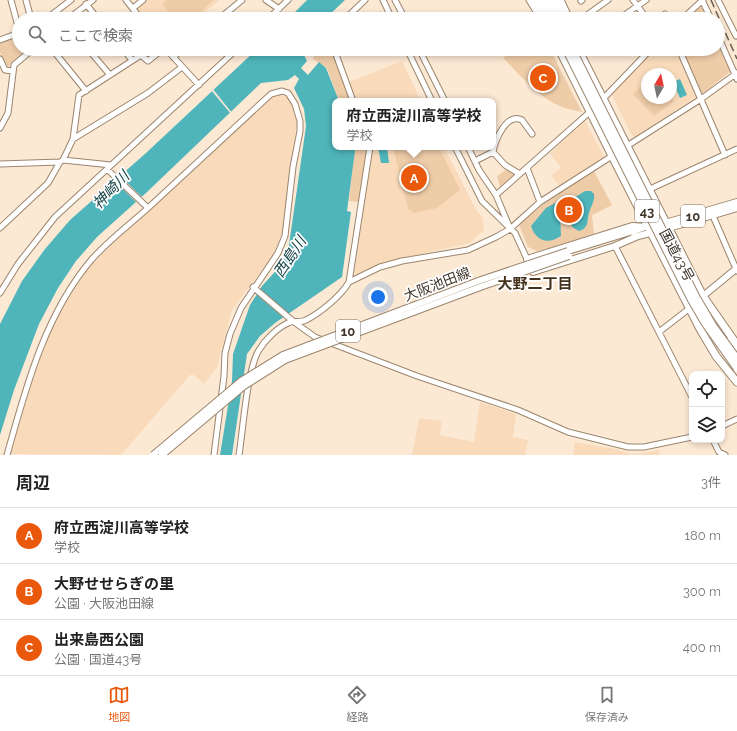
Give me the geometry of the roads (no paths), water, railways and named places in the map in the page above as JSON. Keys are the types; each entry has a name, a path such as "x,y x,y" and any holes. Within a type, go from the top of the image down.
{"highway":[{"path":"535,0 541,12"},
{"path":"541,0 547,12"},
{"path":"548,0 554,12"},
{"path":"554,0 560,12"},
{"path":"560,0 566,12"},
{"name":"国道43号","path":"562,56 700,329 716,356 737,382"},
{"name":"国道43号","path":"570,56 691,299 705,323 737,368"},
{"name":"国道43号","path":"576,56 696,297 713,326 737,359"},
{"name":"国道43号","path":"582,56 703,296 737,344"},
{"path":"586,56 590,71"},
{"path":"703,296 711,314 737,352"},
{"path":"700,329 737,376"}],"main road":[{"name":"大阪池田線","path":"668,226 737,202"},
{"name":"大阪池田線","path":"153,455 241,381 283,355 481,280 649,230 713,216 737,208"},
{"path":"638,236 615,246 533,272 527,259 632,226 649,230"},
{"name":"大阪池田線","path":"162,455 244,386 285,360 569,254 638,236 649,230"},
{"path":"703,296 737,269"}],"street":[{"path":"11,0 14,12"},
{"path":"26,0 29,12"},
{"path":"55,12 70,0"},
{"path":"76,12 93,0"},
{"path":"126,0 136,12"},
{"path":"133,8 143,0"},
{"path":"227,12 242,0"},
{"path":"266,0 279,8"},
{"path":"275,12 288,0"},
{"path":"352,12 365,0"},
{"path":"383,0 389,12"},
{"path":"395,0 401,12"},
{"path":"529,0 536,12"},
{"path":"591,12 608,0"},
{"path":"633,0 642,12"},
{"path":"629,12 646,0"},
{"path":"690,12 703,0 708,12"},
{"path":"718,0 725,12"},
{"path":"86,4 92,12"},
{"path":"725,13 737,35"},
{"path":"0,40 12,34"},
{"path":"627,146 736,75 725,51"},
{"path":"0,128 8,114 15,64 25,56"},
{"path":"58,56 86,91"},
{"path":"94,56 110,75"},
{"path":"129,56 132,60"},
{"path":"0,228 48,183 62,161 73,139 79,95 139,56"},
{"path":"142,56 148,61 155,56"},
{"path":"0,293 18,264 55,217 230,56"},
{"path":"337,56 352,98"},
{"path":"410,56 431,98"},
{"path":"422,56 444,98"},
{"path":"560,56 578,87"},
{"path":"496,195 527,168 536,158 591,112 644,56"},
{"path":"682,56 725,155"},
{"path":"173,57 199,85"},
{"path":"0,59 2,71 13,71"},
{"path":"73,139 148,93 182,67"},
{"path":"6,455 23,396 52,320 64,298 92,260 147,207 271,94 282,91 288,93 296,104 300,131 293,167 285,236 278,253 240,308 225,353 224,376 214,455"},
{"path":"496,137 506,124 518,118 532,134"},
{"path":"650,189 737,149"},
{"path":"239,455 255,359 259,349 268,338 289,322 305,321 335,299 344,291 349,282 370,150"},
{"path":"456,150 482,201 515,233 527,259"},
{"path":"470,150 496,195 510,228"},
{"path":"475,161 493,152 505,165 518,173"},
{"path":"349,282 380,268 402,261 468,250 496,237 510,228 540,202 612,156"},
{"path":"0,164 62,161 109,168 147,207"},
{"path":"527,168 540,202"},
{"path":"713,216 737,269"},
{"path":"615,246 689,391"},
{"path":"255,288 286,316 315,337 423,378 487,398 568,432 628,447 644,447 689,438"},
{"path":"659,332 690,308"},
{"path":"725,425 737,419"},
{"path":"714,443 718,454 725,455"}],"water":[{"path":"307,0 345,0 332,12 295,12"},
{"path":"250,56 304,56 307,61 301,68 308,75 319,62 326,68 338,98 332,98 332,150 355,150 347,211 351,212 342,277 275,323 260,336 247,354 232,455 220,455 232,381 233,354 250,305 262,286 282,264 289,245 306,126 304,109 294,88 299,79 295,75 288,80 261,83 146,193 97,237 76,261 58,288 39,324 14,390 0,435 0,324 22,281 45,249 70,220 146,153"},
{"path":"680,79 687,95 680,98 677,91 677,80"},
{"path":"379,150 387,150 389,163 381,163"},
{"path":"585,191 591,191 594,194 594,197 587,224 582,230 579,231 572,227 572,222 575,216 581,212 581,208 572,208 560,213 561,236 547,241 536,235 531,226 546,208 557,202 572,199"}],"railway":[{"path":"711,0 716,12"},
{"path":"725,32 737,59"}],"place":[{"name":"出来島西公園","path":"543,78"},
{"name":"府立西淀川高等学校","path":"414,178"},
{"name":"大野せせらぎの里","path":"569,210"}],"district":[{"name":"大野二丁目","path":"535,284"}],"water label":[{"name":"神崎川","path":"111,190"},
{"name":"西島川","path":"290,257"}]}
